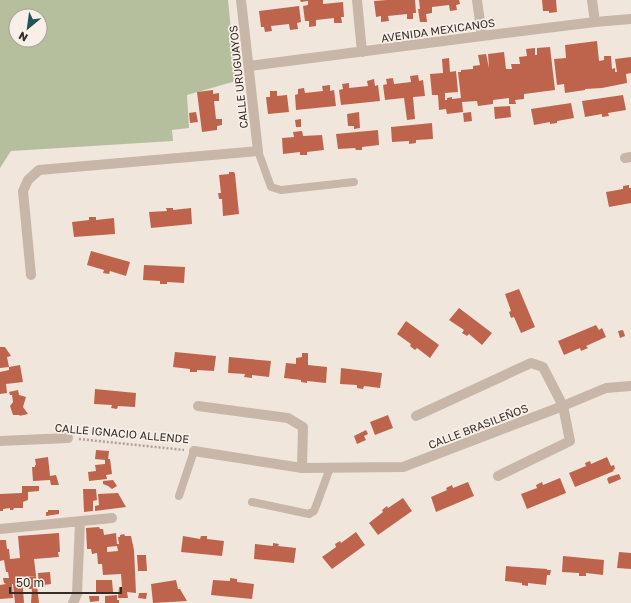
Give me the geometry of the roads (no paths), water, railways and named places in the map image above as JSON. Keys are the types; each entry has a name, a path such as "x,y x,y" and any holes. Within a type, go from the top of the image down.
{"street":[{"name":"CALLE URUGUAYOS","path":"241,0 258,151"},
{"path":"357,0 362,52"},
{"path":"477,0 482,36"},
{"path":"592,0 595,22"},
{"name":"AVENIDA MEXICANOS","path":"249,66 595,22 631,19"},
{"path":"31,275 24,191 28,180 39,170 258,151"},
{"path":"416,416 531,363 543,368 563,406 570,441 498,476"},
{"name":"CALLE BRASILEÑOS","path":"194,451 302,468 403,467 606,388 631,386"},
{"path":"198,406 288,418 303,427 302,468"},
{"name":"CALLE IGNACIO ALLENDE","path":"0,441 68,438"},
{"path":"0,529 112,518"},
{"path":"73,603 77,594 80,522"}],"lane":[{"path":"258,151 271,186 281,190 354,182"},
{"path":"179,496 194,451"},
{"path":"252,502 309,514 314,511 330,468"}]}
